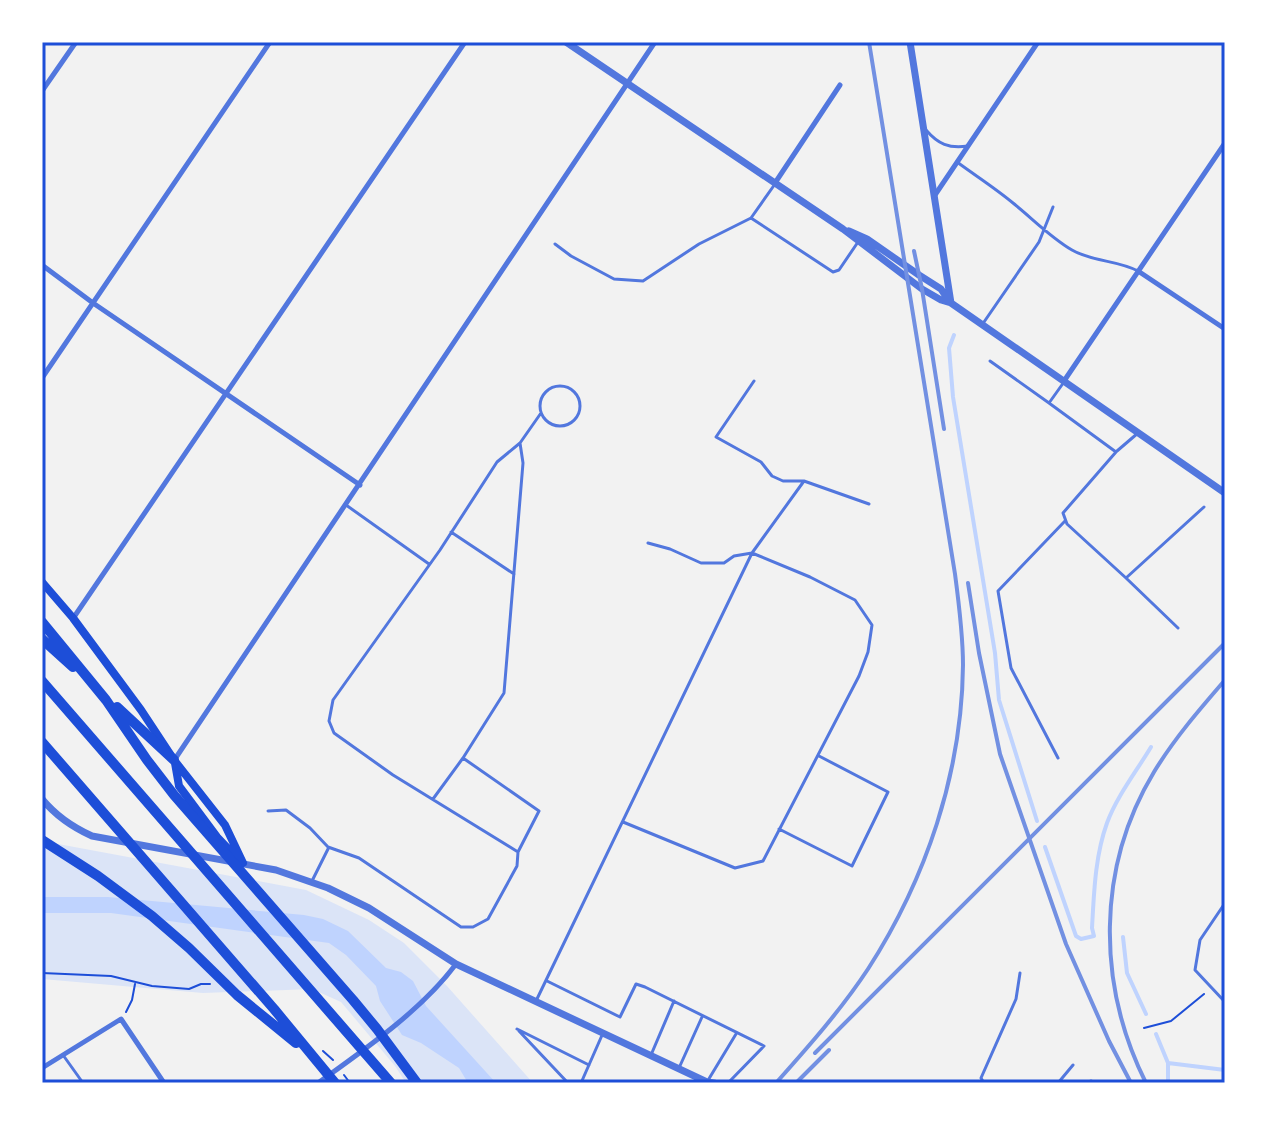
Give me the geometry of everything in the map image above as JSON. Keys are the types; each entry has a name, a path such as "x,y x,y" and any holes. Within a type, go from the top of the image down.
{"highway":[{"path":"42,622 106,700 161,779 353,1000 417,1083"},
{"path":"42,639 174,760"},
{"path":"42,681 391,1083"},
{"path":"42,742 336,1083"},
{"path":"42,840 152,916 237,995 316,1059"}],"main road":[{"path":"42,582 73,618 174,760 225,825 243,863"}],"street":[{"path":"42,91 76,42"},
{"path":"42,378 270,42"},
{"path":"73,618 465,42"},
{"path":"566,42 843,229 922,289 951,303"},
{"path":"174,760 655,42"},
{"path":"910,42 951,303"},
{"path":"935,195 1038,42"},
{"path":"775,184 840,85"},
{"path":"1064,382 1225,143"},
{"path":"843,229 867,239 941,289 951,303 981,325 1225,493"},
{"path":"42,265 360,485"},
{"path":"1138,271 1225,329"},
{"path":"42,799 73,827 92,836 243,863 312,881 369,908 456,964 710,1083"},
{"path":"318,1083 374,1043 446,977 456,964"},
{"path":"42,1068 121,1019 164,1083"}],"lane":[{"path":"924,128 935,140 947,146 968,146"},
{"path":"957,162 1074,251 1094,260 1114,262 1138,271"},
{"path":"555,244 614,279 643,281 699,244 751,218 775,184"},
{"path":"981,325 1039,242 1053,207"},
{"path":"751,218 833,272 839,270 858,242"},
{"path":"990,361 1116,452"},
{"path":"754,381 716,437 761,462 772,476 783,481 804,481 869,504"},
{"path":"1049,403 1064,382"},
{"path":"518,852 393,775 334,733 329,721 333,700 497,462 520,443 541,413 544,394 556,386 569,388 578,398 577,417 567,425 555,426 541,413"},
{"path":"1138,433 1116,452 1063,513 1067,524 1178,628"},
{"path":"433,799 504,693 523,463 520,443"},
{"path":"536,1001 752,553 804,481"},
{"path":"346,505 429,564"},
{"path":"1126,578 1204,507"},
{"path":"1058,758 1011,668 998,591 1066,520"},
{"path":"451,532 514,574"},
{"path":"623,822 735,868 763,861 859,676 868,652 872,625 855,600 752,553 734,556 724,563 701,563 648,543"},
{"path":"779,829 852,866 888,792 818,755"},
{"path":"268,811 286,810 328,847 359,858 461,927 473,927 488,919 517,866 518,852 539,811 463,758"},
{"path":"312,881 328,847"},
{"path":"1225,903 1200,940 1195,970 1225,1002"},
{"path":"984,1083 981,1078 1016,999 1020,973"},
{"path":"546,980 620,1017 636,984 764,1046 728,1083"},
{"path":"651,1055 674,1001"},
{"path":"679,1068 703,1016"},
{"path":"568,1083 517,1029 589,1065"},
{"path":"581,1083 603,1033"},
{"path":"710,1083 737,1033"},
{"path":"63,1055 83,1083"},
{"path":"1058,1083 1073,1065"}],"path":[{"path":"42,973 111,976 136,983 189,989 201,984 214,984"},
{"path":"121,1019 132,1000 136,983"},
{"path":"1144,1028 1171,1021 1212,988"},
{"path":"314,1046 340,1067 350,1083"}],"shaded area":[{"path":"42,841 306,890 369,920 404,943 447,986 533,1083 406,1083 341,1002 312,989 203,993 42,979"}],"water":[{"path":"42,897 108,897 323,919 348,931 386,968 401,972 413,981 426,1006 496,1083 468,1083 459,1068 421,1043 402,1035 380,1001 376,986 346,955 329,943 111,913 42,913"}],"waterway":[{"path":"954,335 949,348 953,397 995,653 999,700 1037,821"},
{"path":"1045,847 1076,936 1081,939 1094,936 1094,888 1103,836 1116,803 1151,747"},
{"path":"1123,937 1127,973 1146,1014"},
{"path":"1156,1034 1168,1063 1168,1083"},
{"path":"1168,1063 1225,1070"}],"railway":[{"path":"776,1083 858,984 907,899 937,824 948,785 961,705 962,642 955,574 869,42"},
{"path":"914,251 944,429"},
{"path":"968,583 1000,754 1066,944 1131,1083"},
{"path":"815,1053 1225,643"},
{"path":"1146,1083 1118,1007 1110,927 1113,887 1121,847 1135,809 1154,772 1178,736 1225,680"},
{"path":"796,1083 829,1050"}]}
